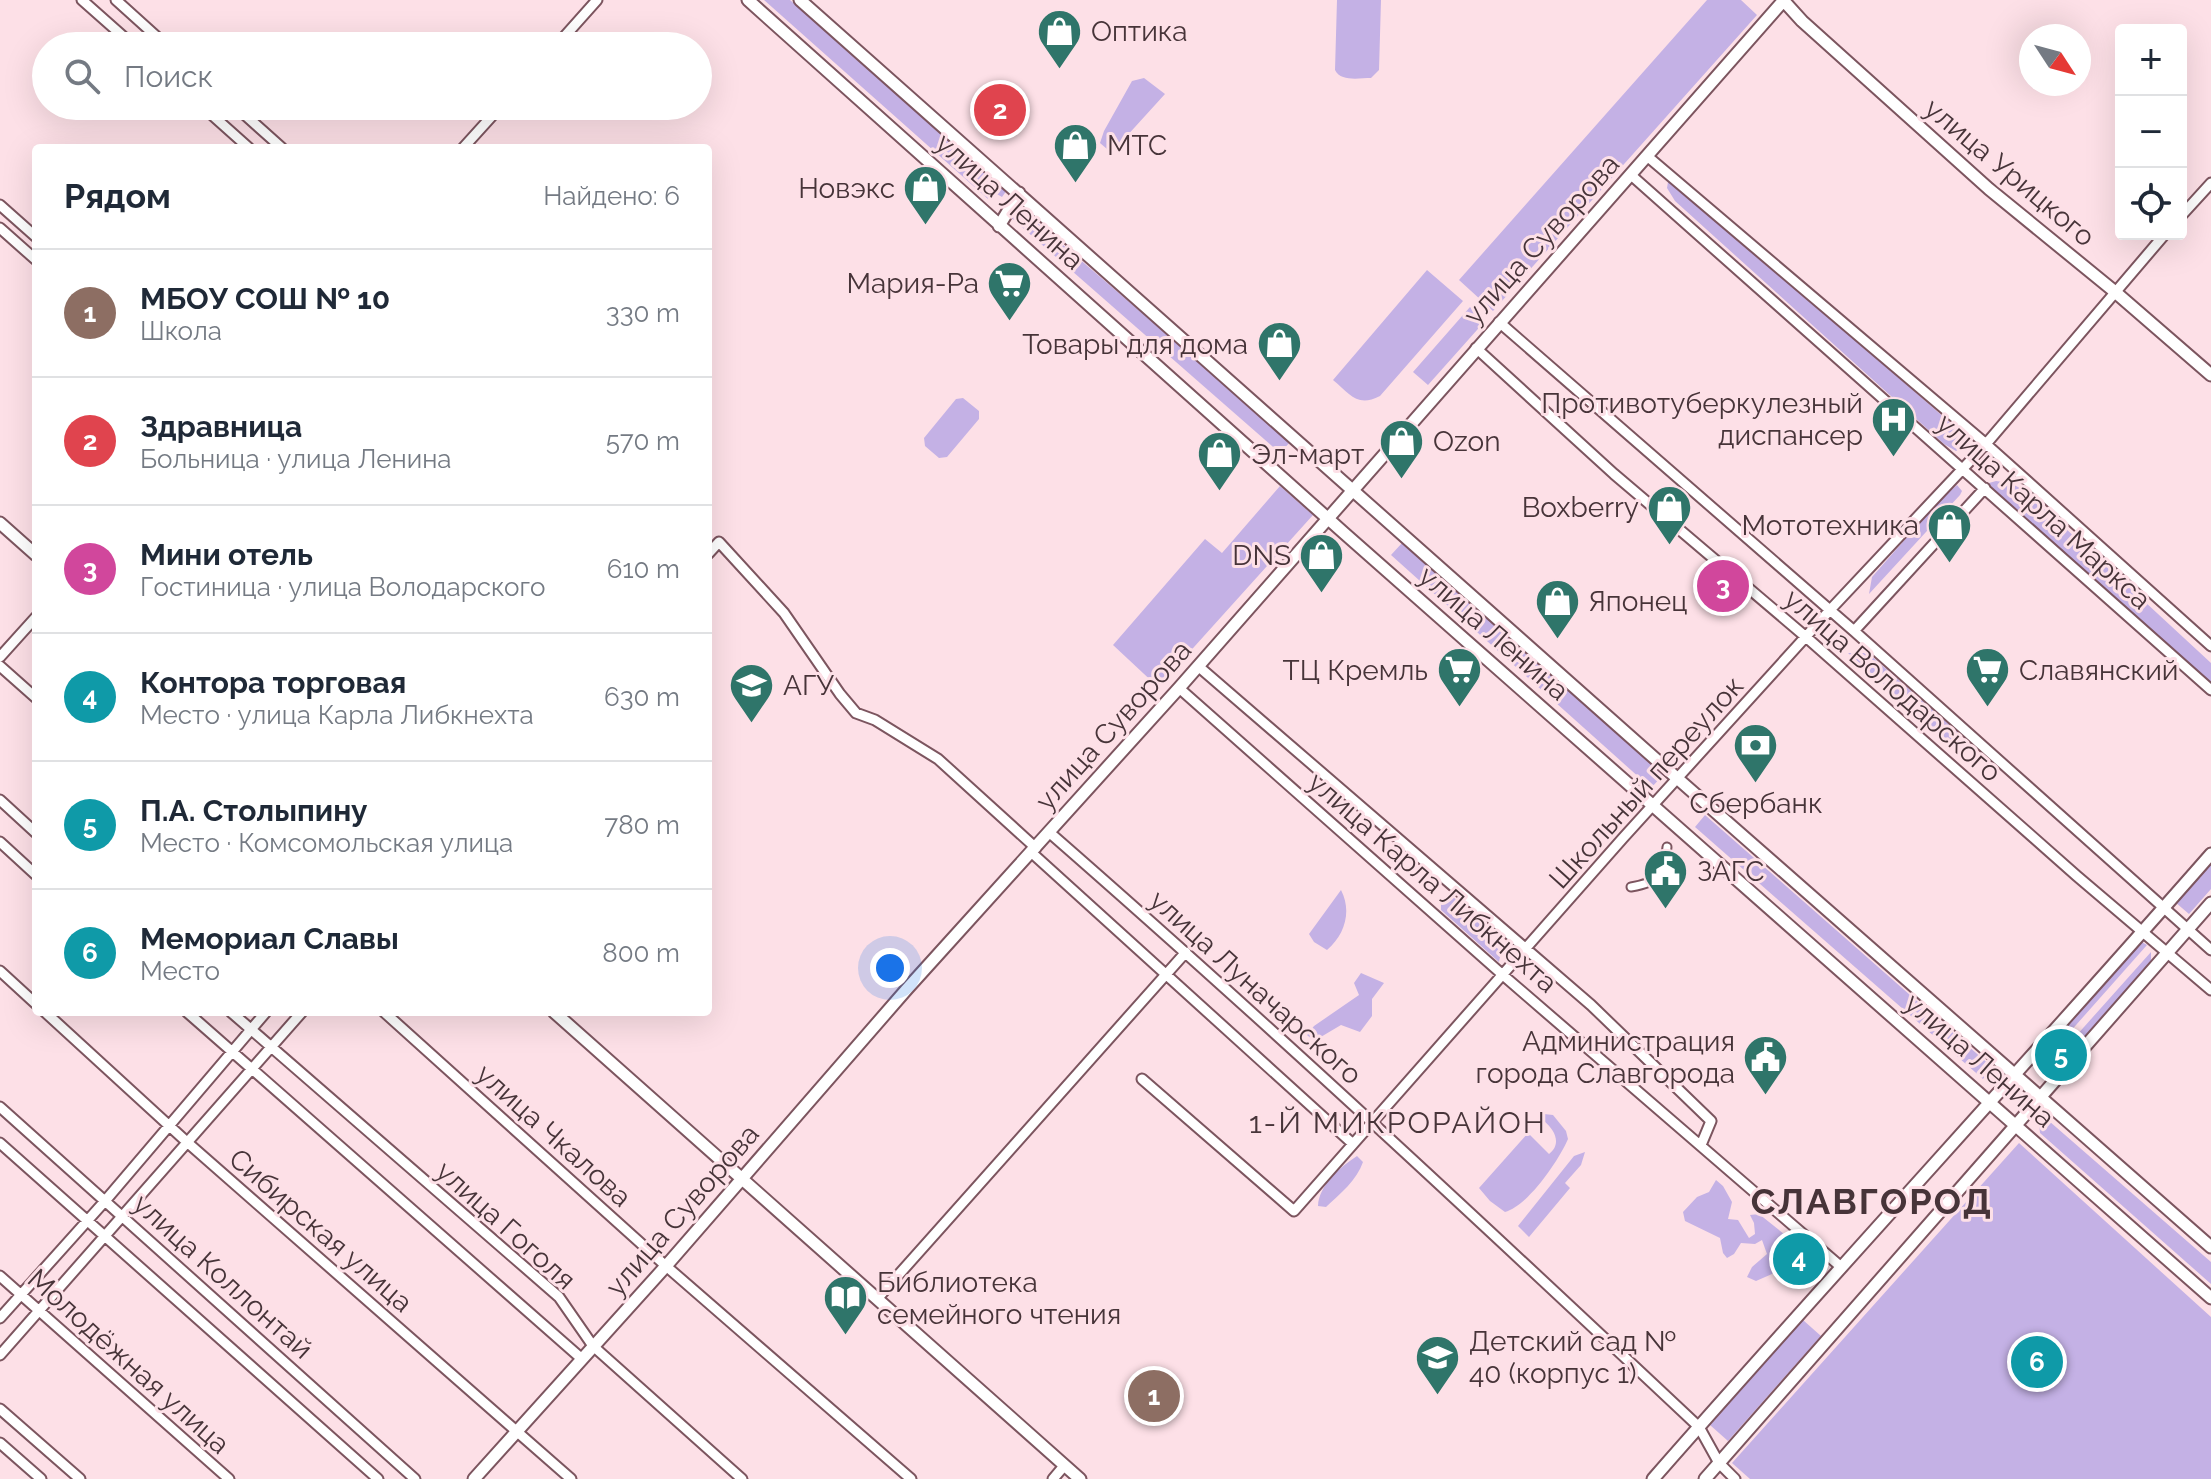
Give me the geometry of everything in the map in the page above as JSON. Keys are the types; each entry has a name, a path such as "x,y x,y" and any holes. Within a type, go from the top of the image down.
{"street":[{"path":"82,0 118,32"},
{"path":"116,0 151,32"},
{"path":"568,32 597,0"},
{"name":"улица Ленина","path":"748,0 1327,518 2211,1298"},
{"name":"улица Ленина","path":"800,0 2211,1247"},
{"name":"улица Суворова","path":"474,1479 666,1266 906,990 1179,688 1783,0"},
{"name":"улица Урицкого","path":"1783,0 1802,21 1989,189 2211,375"},
{"path":"218,120 245,144"},
{"path":"251,120 278,144"},
{"path":"467,144 488,120"},
{"name":"улица Карла Маркса","path":"1647,156 1986,444 2211,646"},
{"name":"улица Карла Маркса","path":"1631,175 2211,690"},
{"path":"2187,209 2211,183"},
{"path":"999,226 1019,193"},
{"path":"0,205 32,233"},
{"path":"0,228 32,256"},
{"name":"Школьный переулок","path":"1142,1079 1294,1211 1830,610 1986,444 2160,240"},
{"name":"улица Володарского","path":"1499,322 1854,631 2211,950"},
{"name":"улица Володарского","path":"1476,348 1614,474 2211,990"},
{"path":"1854,631 1985,488"},
{"path":"0,523 32,551"},
{"name":"улица Луначарского","path":"712,550 719,542 784,613 856,713 875,720 938,759 1166,974 1353,1144"},
{"path":"0,657 32,621"},
{"path":"0,666 32,694"},
{"name":"улица Карла Либкнехта","path":"1198,666 1649,1059 1711,1121 1701,1145"},
{"name":"улица Карла Либкнехта","path":"1179,688 1504,976 1840,1266"},
{"path":"0,800 32,829"},
{"name":"улица Луначарского","path":"1050,833 1373,1122 1699,1427 1719,1463 1735,1479"},
{"path":"0,842 32,871"},
{"path":"1631,887 1652,883 1665,868 1667,847"},
{"path":"1653,1479 2211,854"},
{"path":"1705,1479 2211,903"},
{"path":"877,1299 1186,952"},
{"path":"0,971 32,1000"},
{"name":"Сибирская улица","path":"49,1016 188,1143 571,1479"},
{"path":"191,1016 582,1359"},
{"name":"улица Гоголя","path":"235,1016 559,1297 593,1346 742,1479"},
{"path":"0,1318 88,1221 263,1016"},
{"path":"0,1355 299,1016"},
{"name":"улица Чкалова","path":"388,1016 666,1266 911,1479"},
{"path":"559,1016 1080,1479"},
{"name":"улица Коллонтай","path":"0,1107 415,1479"},
{"name":"улица Коллонтай","path":"0,1143 378,1479"},
{"name":"Молодёжная улица","path":"0,1276 229,1479"},
{"path":"0,1409 80,1479"},
{"path":"0,1443 41,1479"},
{"path":"1053,1479 1064,1466"}],"shaded area":[{"path":"764,0 790,0 1007,190 1002,197 995,193 988,199"},
{"path":"1337,0 1381,0 1379,70 1371,78 1346,78 1335,70"},
{"path":"1707,0 1741,0 1757,15 1493,311 1459,280"},
{"path":"1144,78 1165,94 1115,149 1107,149 1100,143 1104,131 1132,81"},
{"path":"1673,181 1962,433 1966,441 1963,447 1956,451 1944,444 1675,201 1667,188 1668,182"},
{"path":"1027,214 1291,441 1280,453 1008,215"},
{"path":"1427,270 1463,301 1380,396 1365,401 1354,398 1333,380"},
{"path":"1470,307 1485,321 1428,385 1413,372"},
{"path":"963,398 979,411 979,419 947,457 939,458 925,446 924,438 956,399"},
{"path":"1996,481 2024,490 2211,663 2211,687 1994,491 1989,483"},
{"path":"1957,485 1962,491 1960,495 1869,594 1872,577 1937,503"},
{"path":"1280,486 1313,515 1158,687 1113,645 1205,539 1222,553"},
{"path":"1402,543 1664,774 1651,788 1391,555"},
{"path":"1848,653 1868,653 1961,735 1949,742"},
{"path":"1705,815 1992,1067 1983,1079 1695,827"},
{"path":"2211,861 2211,889 2189,914 2175,902"},
{"path":"1341,890 1346,906 1345,922 1327,950 1314,942 1309,934"},
{"path":"1452,896 1484,925 1485,936 1501,952 1499,962 1441,910 1441,901"},
{"path":"2140,941 2147,945 2037,1069 2031,1064"},
{"path":"2151,952 2151,967 2047,1080 2042,1074"},
{"path":"1361,973 1384,983 1372,999 1372,1016 1360,1032 1341,1025 1314,1041 1307,1035 1314,1026 1359,995 1354,983"},
{"path":"1544,1114 1553,1115 1566,1131 1568,1139 1533,1192 1505,1212 1479,1188 1528,1133 1549,1154 1553,1150 1556,1137 1544,1121"},
{"path":"2049,1121 2211,1262 2211,1284 2040,1133 2039,1123"},
{"path":"2019,1143 2211,1317 2211,1479 1750,1479 1732,1463"},
{"path":"1585,1152 1581,1165 1565,1183 1570,1188 1529,1237 1518,1226 1574,1156"},
{"path":"1357,1156 1363,1162 1352,1181 1326,1207 1318,1206 1326,1184"},
{"path":"1716,1180 1732,1202 1728,1219 1738,1220 1749,1238 1755,1234 1750,1215 1759,1214 1789,1238 1792,1249 1772,1274 1756,1281 1747,1277 1752,1267 1767,1254 1762,1240 1755,1244 1741,1243 1727,1258 1720,1238 1685,1221 1683,1212 1697,1197 1709,1192"},
{"path":"1803,1320 1821,1336 1728,1441 1710,1425"}],"place":[{"name":"Оптика","path":"1060,70"},
{"name":"Здравница","path":"1000,110"},
{"name":"МТС","path":"1076,184"},
{"name":"Новэкс","path":"926,227"},
{"name":"Мария-Ра","path":"1010,322"},
{"name":"Товары для дома","path":"1279,383"},
{"name":"Противотуберкулезный диспансер","path":"1894,458"},
{"name":"Ozon","path":"1402,480"},
{"name":"Эл-март","path":"1220,493"},
{"name":"Boxberry","path":"1670,546"},
{"name":"Мототехника","path":"1950,564"},
{"name":"Мини отель","path":"1723,586"},
{"name":"DNS","path":"1322,594"},
{"name":"Японец","path":"1557,640"},
{"name":"ТЦ Кремль","path":"1459,709"},
{"name":"Славянский","path":"1988,709"},
{"name":"АГУ","path":"752,724"},
{"name":"Сбербанк","path":"1756,785"},
{"name":"ЗАГС","path":"1666,910"},
{"name":"П.А. Столыпину","path":"2061,1055"},
{"name":"Администрация города Славгорода","path":"1766,1096"},
{"name":"Контора торговая","path":"1799,1259"},
{"name":"Библиотека семейного чтения","path":"846,1337"},
{"name":"Мемориал Славы","path":"2037,1362"},
{"name":"МБОУ СОШ № 10","path":"1154,1396"},
{"name":"Детский сад № 40 (корпус 1)","path":"1438,1396"}],"district":[{"name":"1-Й МИКРОРАЙОН","path":"1398,1123"},
{"name":"СЛАВГОРОД","path":"1872,1201"}]}
